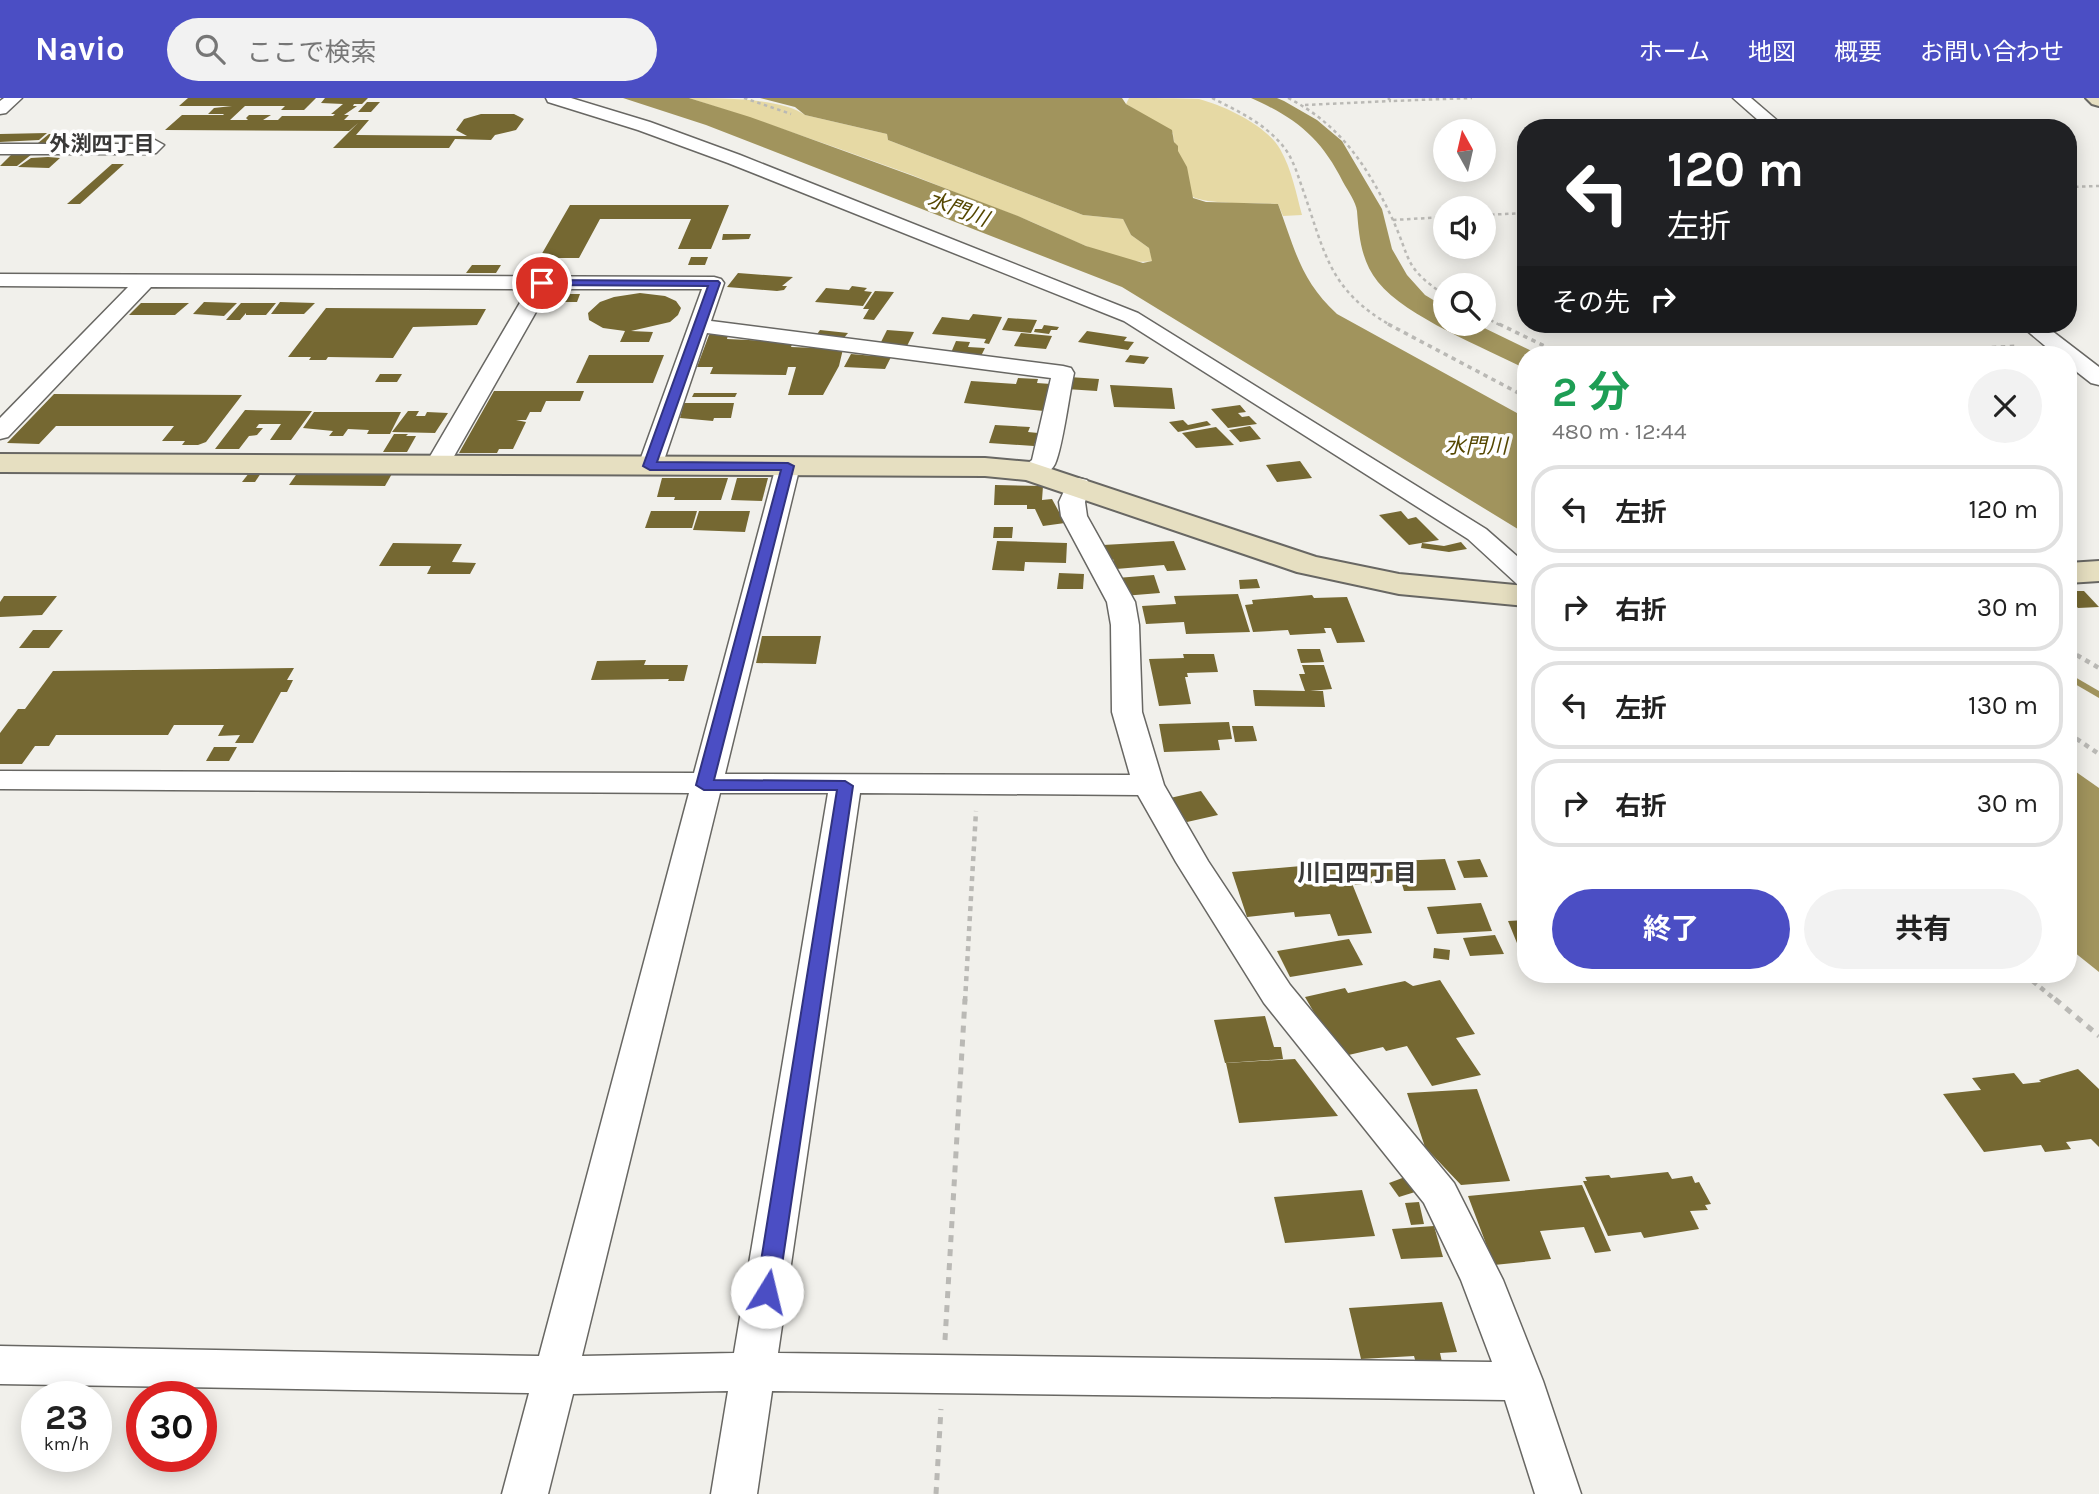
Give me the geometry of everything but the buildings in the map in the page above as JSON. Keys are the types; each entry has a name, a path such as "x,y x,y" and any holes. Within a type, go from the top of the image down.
{"street":[{"path":"0,108 14,98"},
{"path":"554,98 644,126 734,159 1131,317 1477,534 1517,570"},
{"path":"1741,98 1767,119"},
{"path":"0,149 150,149 155,145"},
{"path":"0,280 714,283 650,466"},
{"path":"0,432 146,280"},
{"path":"437,465 542,283"},
{"path":"699,326 1063,373 1043,463 1030,471"},
{"path":"2041,333 2058,346"},
{"path":"2077,361 2099,378"},
{"path":"0,463 985,467 1030,471 1079,485 1308,565 1399,584 1517,595"},
{"path":"526,1494 704,785 788,466"},
{"path":"1079,485 1072,502 1074,516 1121,602 1125,625 1127,712 1148,785 1192,862 1277,994 1440,1194 1482,1280 1521,1381 1558,1494"},
{"path":"2077,572 2099,571"},
{"path":"0,780 845,786 1148,785"},
{"path":"734,1494 845,786"},
{"path":"0,1365 556,1375 754,1373 1521,1381"}],"path":[{"path":"744,98 791,114"},
{"path":"1212,98 1254,119 1284,147 1303,190 1332,272 1357,304 1388,324 1517,392"},
{"path":"1288,98 1313,109 1347,139 1393,220 1409,264 1433,287"},
{"path":"1303,105 1472,98"},
{"path":"2077,187 2099,186"},
{"path":"1496,214 1517,213"},
{"path":"1393,220 1433,218"},
{"path":"1496,323 1517,333"},
{"path":"1517,333 1544,346"},
{"path":"2017,346 2055,344"},
{"path":"2077,655 2099,668"},
{"path":"2077,739 2099,754"},
{"path":"936,1494 977,786"},
{"path":"2035,983 2099,1036"}],"shaded area":[{"path":"689,98 766,102 794,109 805,115 887,134 888,140 1083,215 1123,219 1131,235 1149,248 1153,261 1139,262 1104,253 912,175"},
{"path":"1129,98 1199,99 1221,106 1255,124 1274,140 1280,149 1302,215 1283,216 1278,204 1217,202 1191,195 1186,169 1173,133 1126,104"}],"water":[{"name":"水門川","path":"623,98 689,98 750,117 1018,216 1086,246 1143,263 1152,261 1149,248 1131,235 1123,219 1083,215 888,140 887,134 805,115 795,107 760,98 1122,98 1126,104 1172,130 1174,142 1187,167 1193,198 1206,202 1278,204 1300,263 1315,289 1337,314 1517,413 1517,528 1122,287 706,125"},
{"path":"1251,98 1277,98 1284,101 1317,120 1342,141 1382,209 1392,249 1407,275 1433,300 1433,323 1391,295 1372,274 1362,248 1355,204 1326,153 1294,122"},
{"path":"1496,334 1521,346 1517,346 1517,365 1459,336 1496,336"},
{"path":"2077,773 2099,788 2099,972 2077,954"}],"waterway":[{"path":"2077,682 2099,695"}],"district":[{"name":"外渕四丁目","path":"102,144"},
{"name":"川口四丁目","path":"1357,873"}],"route":[{"path":"542,283 714,283 650,466 788,466 744,643 704,785 845,786 767,1292"}]}
